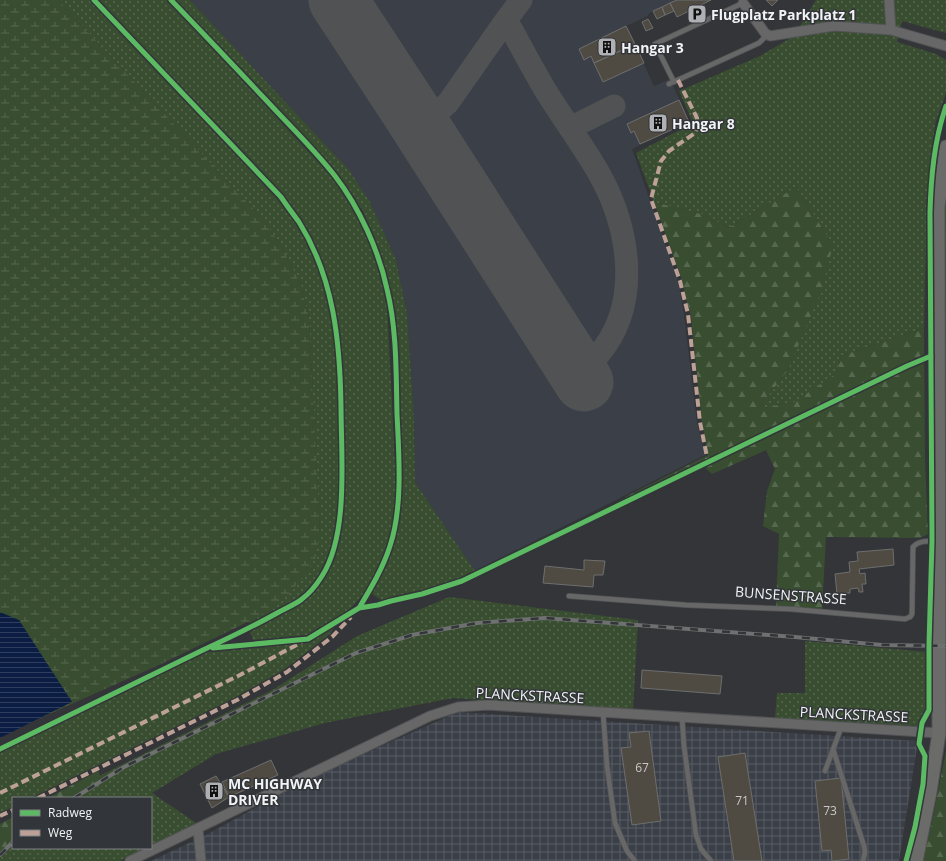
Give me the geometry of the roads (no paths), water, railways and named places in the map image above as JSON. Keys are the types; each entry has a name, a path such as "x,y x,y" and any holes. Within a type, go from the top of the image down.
{"street":[{"path":"889,0 890,30"},
{"path":"743,2 767,35 772,37 797,31 834,26 890,30 945,47"},
{"path":"916,861 943,734 939,541 942,462 938,207 946,147"},
{"name":"PLANCKSTRASSE","path":"130,861 409,726 446,710 472,705 943,734"},
{"path":"198,829 201,861"}],"lane":[{"path":"674,82 654,44 743,2"},
{"path":"668,84 759,43 767,35"},
{"name":"BUNSENSTRASSE","path":"569,596 686,605 790,609 905,619 910,617 912,614 913,547 916,543 922,541 939,541"},
{"path":"603,712 607,766 615,823 627,851 635,861"},
{"path":"682,717 684,746 696,835 701,849 711,861"},
{"path":"825,771 841,728"},
{"path":"833,749 864,846 865,852 863,861"}],"water":[{"path":"0,612 19,620 72,702 0,738"}],"railway":[{"path":"76,797 124,767 356,653 412,635 477,623 545,618 882,645 946,646"},
{"path":"0,855 12,843"}],"place":[{"name":"Flugplatz Parkplatz 1","path":"697,14"},
{"name":"Hangar 3","path":"607,47"},
{"name":"Hangar 8","path":"658,123"},
{"name":"MC HIGHWAY DRIVER","path":"214,791"}]}
